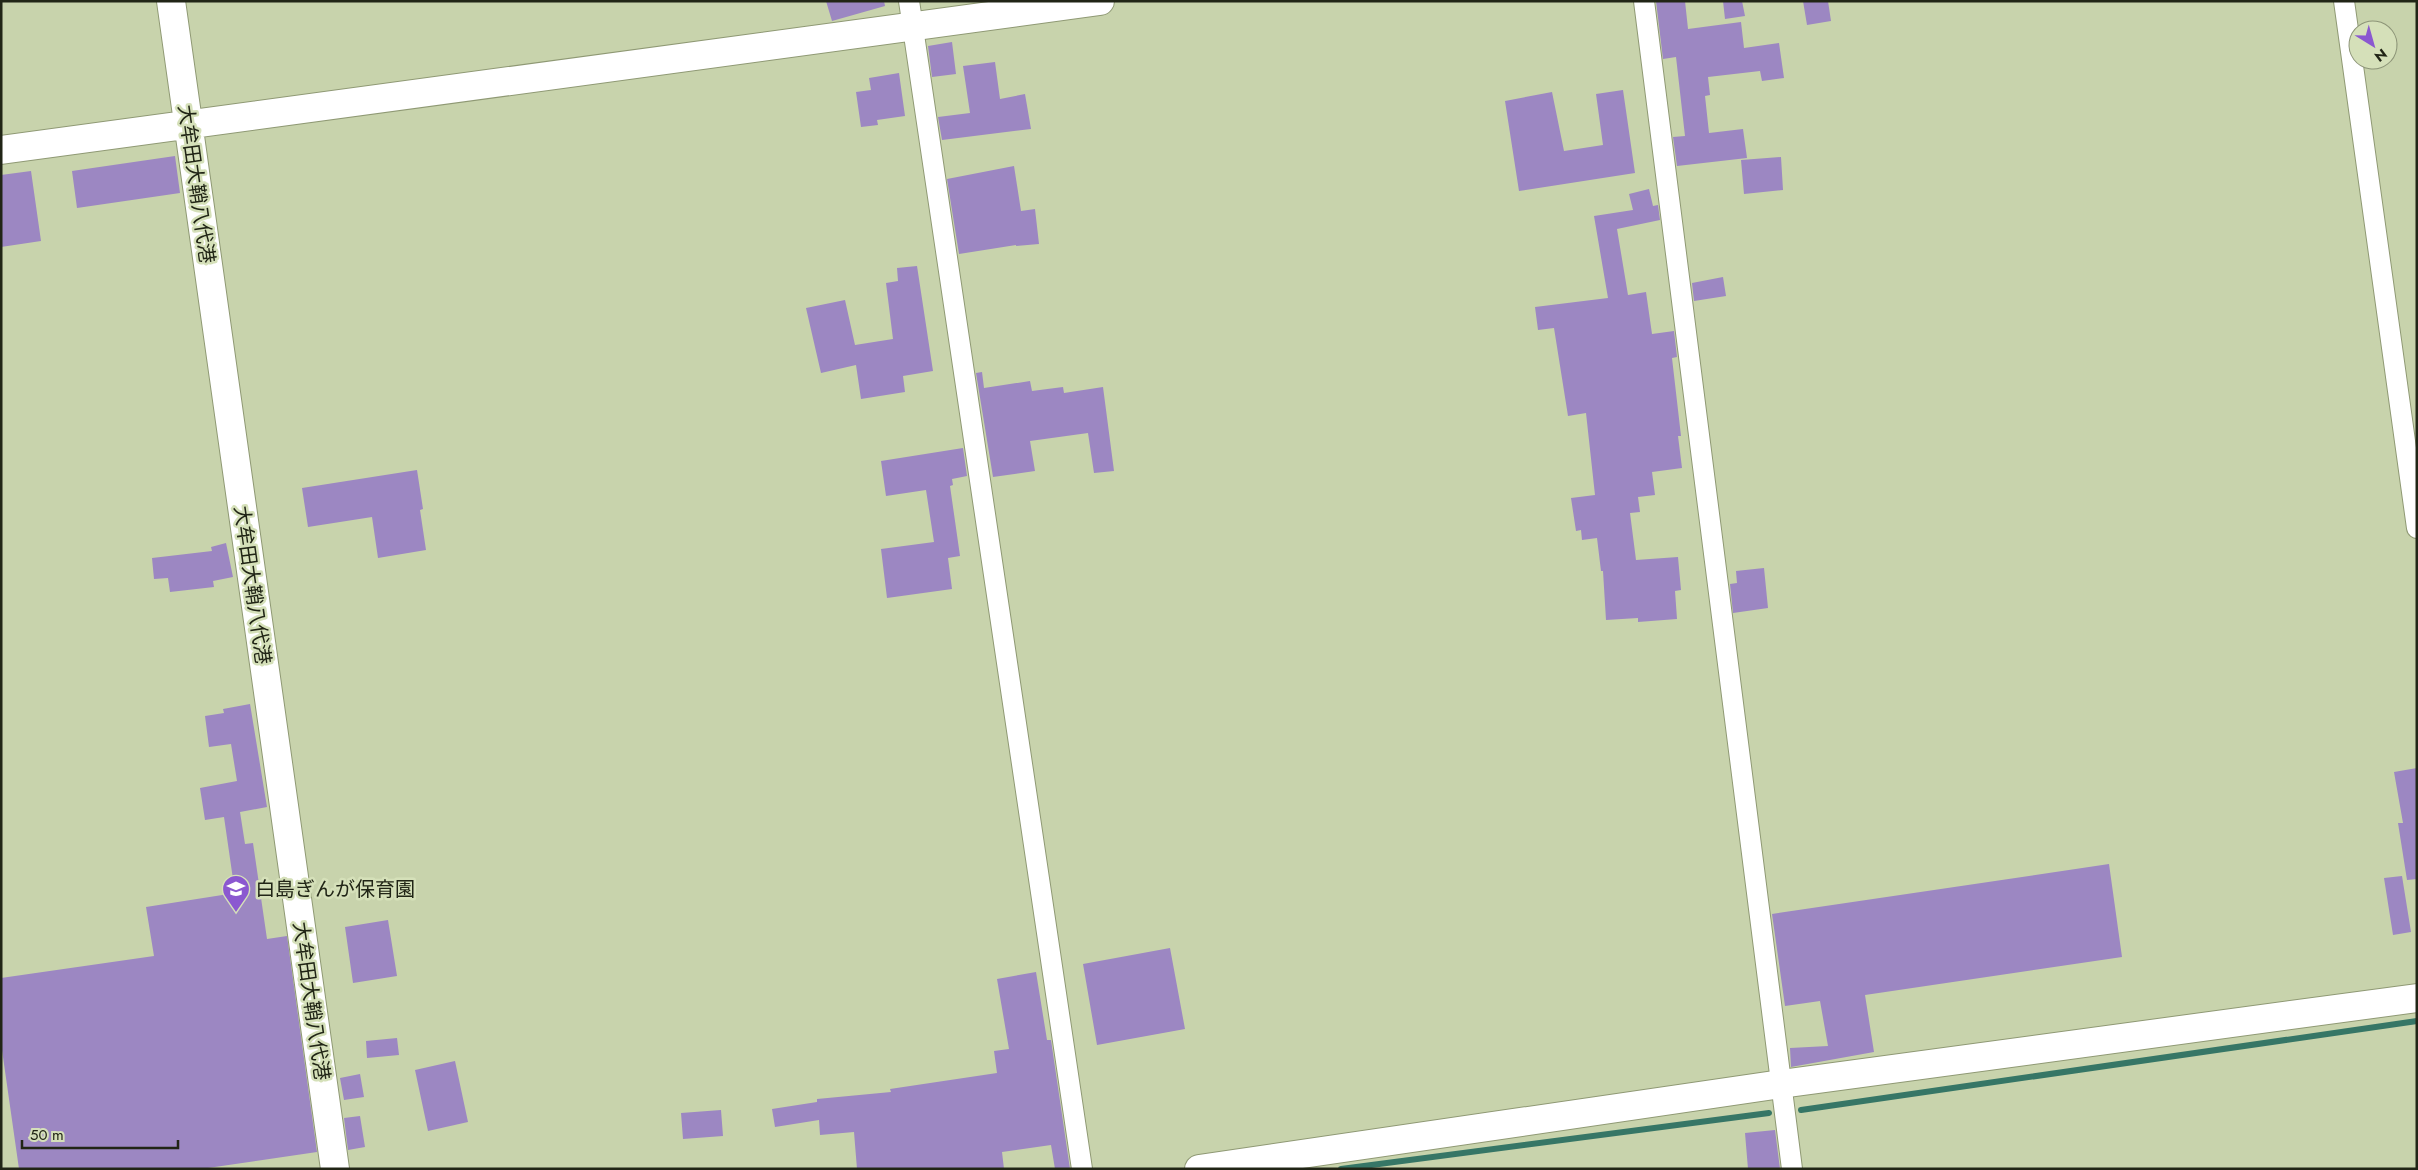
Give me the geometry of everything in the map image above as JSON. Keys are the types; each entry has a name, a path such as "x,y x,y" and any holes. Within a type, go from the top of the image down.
{"street":[{"name":"大牟田大鞘八代港","path":"171,1 335,1169"},
{"path":"1,150 187,124 910,13 1100,1"},
{"path":"1644,1 1792,1169"},
{"path":"2344,1 2417,528"},
{"path":"910,13 1082,1169"},
{"path":"1199,1169 1781,1084 2417,998"}],"building":[{"path":"826,1 884,1 885,6 832,21"},
{"path":"1656,1 1685,1 1688,29 1741,22 1744,48 1779,43 1784,78 1762,81 1760,71 1708,77 1710,95 1705,96 1709,133 1743,129 1747,158 1677,166 1673,137 1685,136 1676,57 1663,59"},
{"path":"1723,1 1742,1 1745,16 1725,19"},
{"path":"1803,1 1828,1 1831,21 1807,25"},
{"path":"952,42 956,74 932,77 928,46"},
{"path":"995,62 1000,99 1025,94 1031,129 942,140 938,117 970,113 963,66"},
{"path":"899,73 905,116 877,120 878,125 861,127 856,92 871,90 869,78"},
{"path":"1623,90 1635,173 1519,191 1505,101 1552,92 1564,151 1603,145 1596,94"},
{"path":"175,156 180,193 77,208 72,171"},
{"path":"1781,157 1783,190 1744,194 1741,160"},
{"path":"1014,166 1021,211 1035,209 1039,244 1016,245 959,254 947,179"},
{"path":"31,171 41,241 1,247 1,175"},
{"path":"1649,189 1653,206 1658,205 1660,220 1617,229 1628,295 1646,292 1652,334 1674,331 1677,357 1672,358 1681,436 1678,436 1682,468 1652,472 1655,495 1638,497 1640,512 1630,513 1636,560 1678,557 1681,590 1675,591 1677,619 1638,622 1638,618 1606,620 1603,571 1601,571 1597,538 1582,540 1581,530 1576,531 1571,498 1595,495 1586,413 1568,416 1554,328 1538,330 1535,307 1608,298 1594,216 1633,210 1629,194"},
{"path":"917,266 933,371 903,376 905,392 861,399 856,365 821,373 806,308 845,300 855,345 893,339 886,283 898,281 897,268"},
{"path":"1723,277 1726,296 1694,301 1692,283"},
{"path":"982,372 984,388 1030,381 1032,391 1063,387 1064,393 1103,387 1114,471 1094,473 1088,433 1030,441 1035,471 993,477 976,373"},
{"path":"963,448 967,476 952,479 953,485 950,486 960,556 948,558 952,589 887,598 881,549 934,542 926,490 886,496 881,461"},
{"path":"417,470 423,509 420,510 426,550 378,558 372,517 308,527 302,488"},
{"path":"226,543 233,577 213,581 214,587 170,592 168,578 154,579 152,558 212,551 211,547"},
{"path":"1764,568 1768,608 1733,613 1730,584 1737,583 1736,571"},
{"path":"250,704 267,807 240,812 245,844 253,843 267,939 287,936 317,1152 201,1169 19,1169 1,1043 1,978 154,956 146,907 235,893 224,817 205,820 200,788 237,781 231,744 209,747 205,716 224,713 223,709"},
{"path":"2417,768 2417,879 2407,880 2398,823 2403,823 2394,772"},
{"path":"2109,864 2122,957 1865,995 1874,1052 1791,1067 1790,1048 1828,1046 1820,1001 1785,1006 1772,914"},
{"path":"2402,876 2411,932 2393,935 2384,878"},
{"path":"388,920 397,976 353,983 345,927"},
{"path":"1170,948 1185,1029 1097,1045 1083,964"},
{"path":"1036,972 1047,1040 1051,1040 1070,1169 1055,1169 1051,1145 1002,1152 1004,1169 857,1169 854,1132 820,1135 819,1120 775,1127 772,1109 817,1102 817,1099 891,1092 890,1089 997,1073 994,1051 1009,1049 997,979"},
{"path":"397,1038 399,1055 367,1058 366,1041"},
{"path":"455,1061 468,1122 428,1131 415,1070"},
{"path":"360,1074 364,1097 344,1100 340,1078"},
{"path":"721,1110 723,1136 683,1139 681,1113"},
{"path":"360,1116 365,1147 348,1150 344,1118"},
{"path":"1775,1130 1780,1169 1748,1169 1745,1133"}],"waterway":[{"path":"1801,1110 2417,1021"},
{"path":"1341,1169 1769,1113"}],"place":[{"name":"白島ぎんが保育園","path":"236,913"}]}
